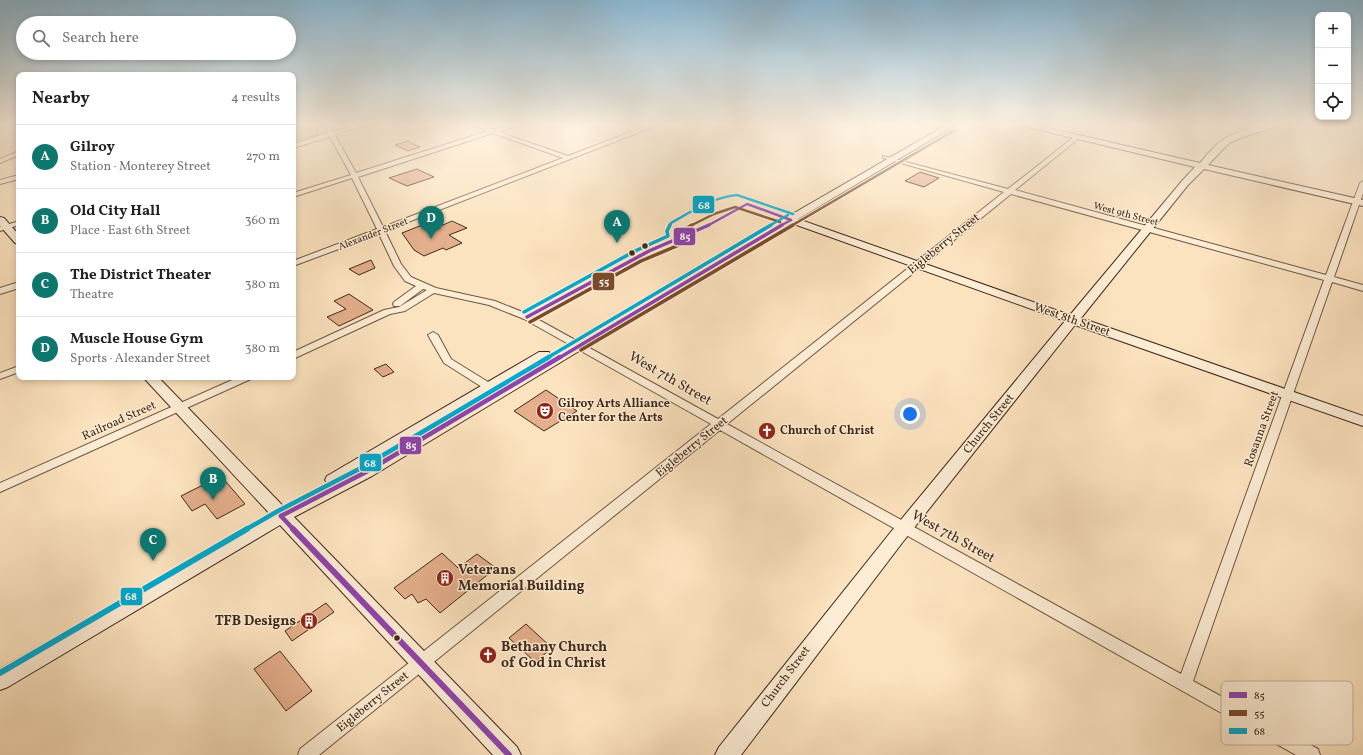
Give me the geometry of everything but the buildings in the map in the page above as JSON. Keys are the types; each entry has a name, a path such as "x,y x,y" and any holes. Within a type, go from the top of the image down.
{"street":[{"name":"West 7th Street","path":"346,160 380,231 403,273 408,279 420,286 433,290 504,306 527,317 804,473 852,497 903,528 1221,703"},
{"path":"296,194 402,160"},
{"name":"Alexander Street","path":"296,263 562,160"},
{"path":"0,680 281,516 366,472 574,343 885,160"},
{"name":"West 9th Street","path":"897,160 1363,288"},
{"name":"Eigleberry Street","path":"306,755 1048,160"},
{"path":"1173,160 1360,203"},
{"name":"Church Street","path":"727,755 808,648 903,528 1185,183 1208,160"},
{"path":"0,182 16,178"},
{"name":"Rosanna Street","path":"1185,683 1330,279 1360,203 1363,183"},
{"path":"296,188 305,192"},
{"name":"West 8th Street","path":"786,218 1073,321 1363,421"},
{"path":"2,225 16,223"},
{"path":"2,225 16,238"},
{"path":"0,291 16,286"},
{"path":"296,355 387,312 407,298 420,286"},
{"path":"387,312 402,309 433,290"},
{"path":"433,335 447,360 489,387"},
{"path":"281,516 359,464 489,387 574,343"},
{"path":"0,376 16,370"},
{"path":"153,380 509,755"},
{"name":"Railroad Street","path":"0,488 179,409 241,380"},
{"name":"West 7th Street","path":"1294,745 1312,755"}],"transit line":[{"name":"55","path":"581,350 904,160"},
{"name":"68","path":"524,312 635,251 668,236 667,231 671,223 704,205 721,198 737,195 793,214"},
{"name":"85","path":"527,317 649,251 700,230 747,204 791,220"},
{"name":"55","path":"682,236 680,232 700,220 720,211 735,207 780,222"},
{"name":"68","path":"0,673 278,511 363,467 788,215"},
{"name":"85","path":"281,516 366,472 791,220"},
{"name":"55","path":"530,322 641,261 679,245"},
{"name":"85","path":"281,516 509,755"}],"place":[{"name":"Muscle House Gym","path":"431,239"},
{"name":"Gilroy","path":"617,243"},
{"name":"Gilroy Arts Alliance Center for the Arts","path":"545,411"},
{"name":"Church of Christ","path":"767,431"},
{"name":"Old City Hall","path":"213,500"},
{"name":"The District Theater","path":"153,561"},
{"name":"Veterans Memorial Building","path":"445,578"},
{"name":"TFB Designs","path":"309,621"},
{"name":"Bethany Church of God in Christ","path":"488,655"}]}
